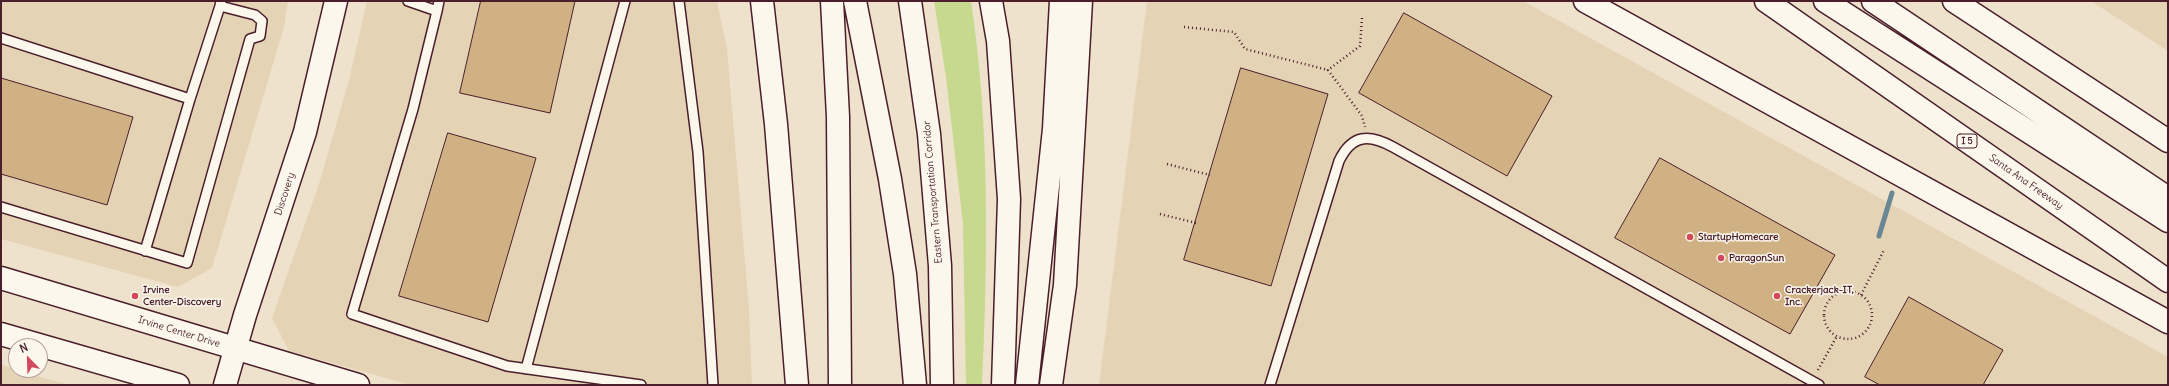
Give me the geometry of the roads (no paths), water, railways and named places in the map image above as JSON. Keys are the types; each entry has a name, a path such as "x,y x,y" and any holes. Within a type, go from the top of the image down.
{"main road":[{"name":"Discovery","path":"225,385 234,349 305,132 336,1"},
{"path":"762,1 776,124 797,385"},
{"path":"832,1 838,117 840,385"},
{"path":"855,1 890,179 903,266 915,385"},
{"name":"Eastern Transportation Corridor","path":"910,1 930,142 940,266 942,385"},
{"path":"991,1 998,40 1009,199 1003,385"},
{"path":"1027,385 1054,129 1061,1"},
{"path":"1051,385 1065,285 1080,1"},
{"path":"1585,1 2168,322"},
{"name":"Santa Ana Freeway","path":"1766,1 2168,281"},
{"path":"1825,1 2168,221"},
{"path":"1873,1 2168,198"},
{"path":"1954,1 2168,141"},
{"name":"Irvine Center Drive","path":"1,278 358,385"},
{"path":"1,334 178,385"}],"lane":[{"path":"408,1 437,11"},
{"path":"439,1 413,110 352,314 507,366 641,385"},
{"path":"526,369 625,1"},
{"path":"679,1 698,152 713,385"},
{"path":"1,207 187,264 250,39 260,36 262,22 256,15 220,3 145,251"},
{"path":"1,38 190,99"},
{"path":"1270,385 1339,161 1344,150 1355,141 1368,138 1380,139 1815,383"}],"waterway":[{"path":"1879,236 1892,193"}],"place":[{"name":"StartupHomecare","path":"1690,237"},
{"name":"ParagonSun","path":"1721,258"},
{"name":"Irvine Center-Discovery","path":"135,296"},
{"name":"Crackerjack-IT, Inc.","path":"1777,296"}]}
